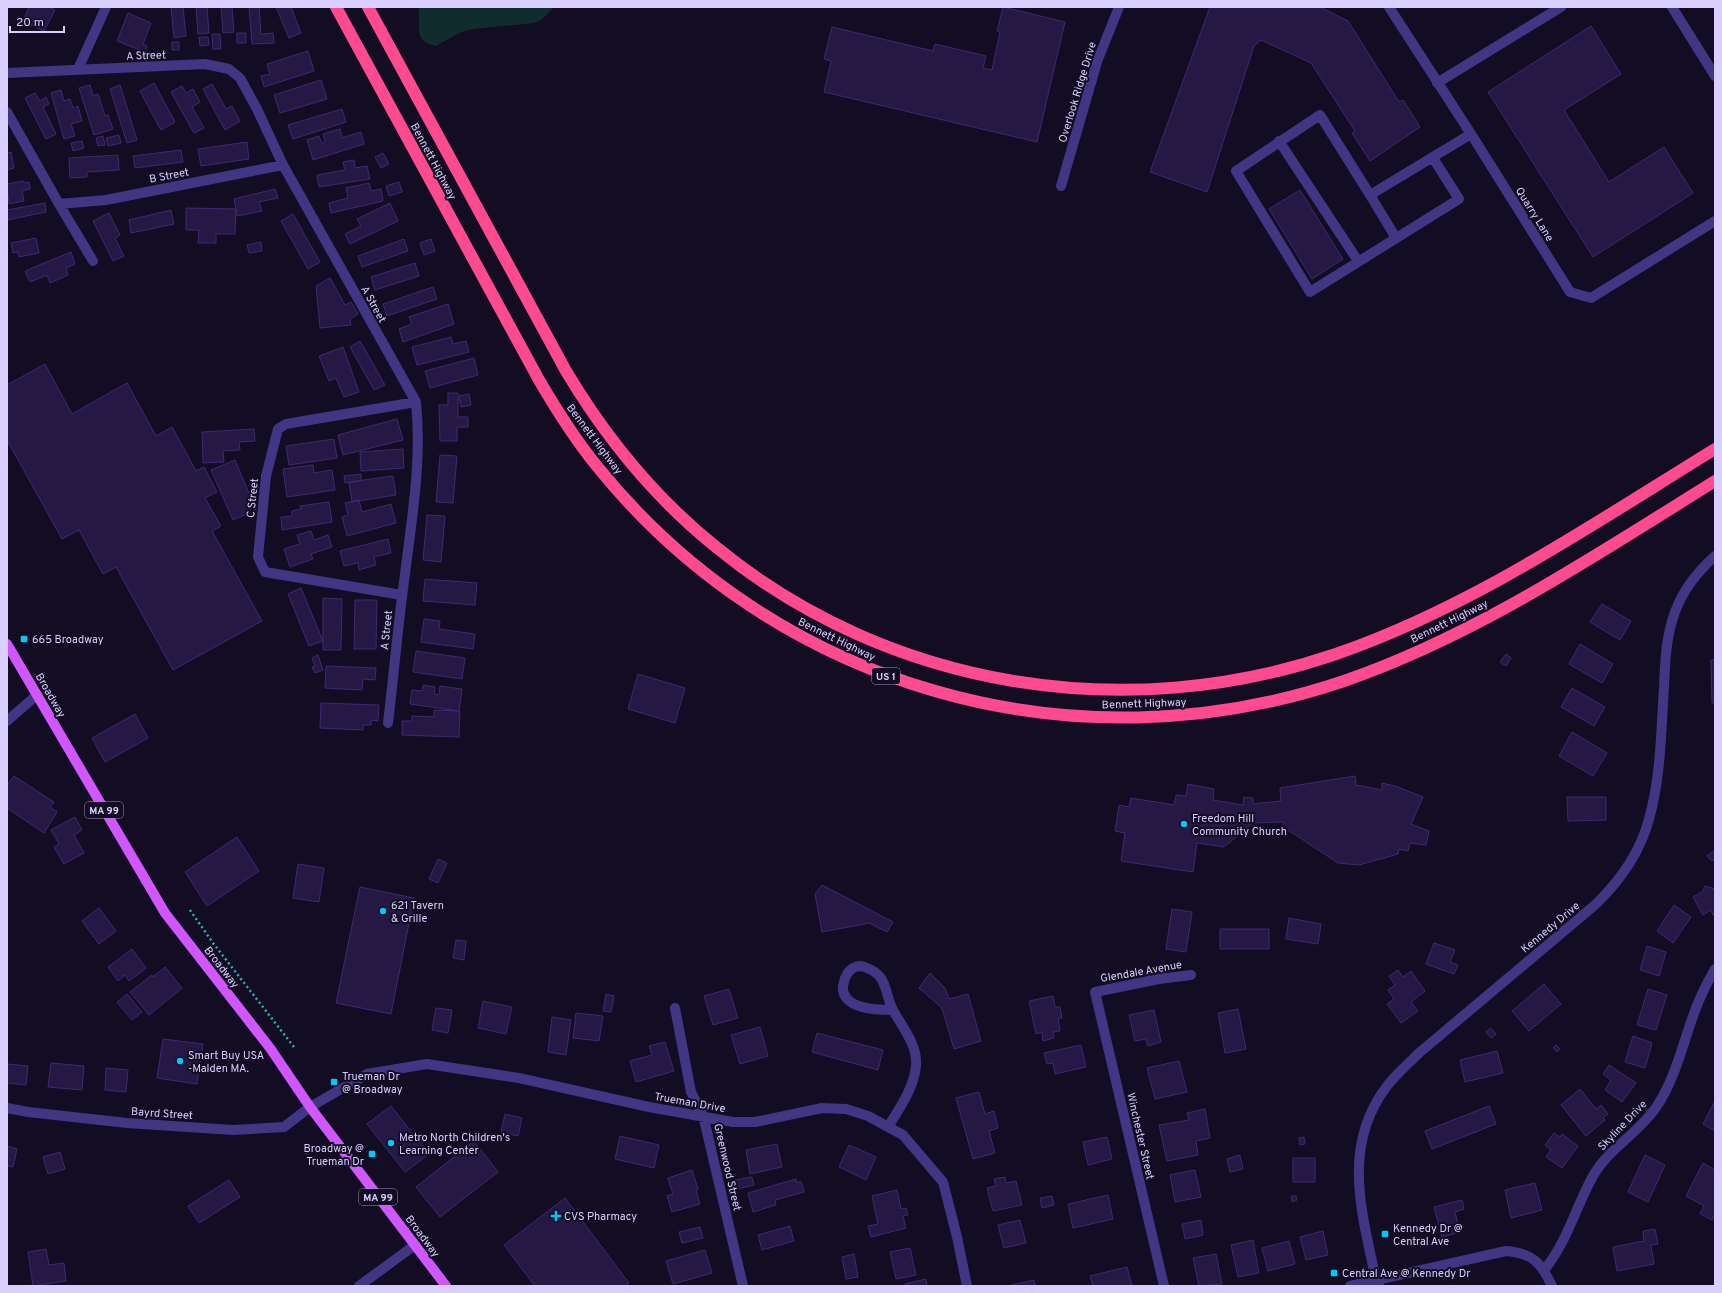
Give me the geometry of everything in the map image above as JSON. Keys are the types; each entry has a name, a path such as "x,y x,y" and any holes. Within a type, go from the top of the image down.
{"highway":[{"name":"Bennett Highway","path":"336,7 539,380 574,436 615,488 686,558 739,599 825,650 918,687 983,704 1049,714 1081,717 1130,718 1182,716 1250,706 1282,699 1321,688 1378,668 1438,642 1470,626 1557,578 1715,481"},
{"name":"Bennett Highway","path":"368,7 566,371 587,405 622,453 690,525 741,567 792,600 826,619 856,634 917,657 949,667 1012,681 1046,686 1111,691 1184,688 1275,673 1367,643 1451,605 1543,554 1715,449"}],"main road":[{"name":"Broadway","path":"7,644 165,913 270,1048 310,1107 446,1286"}],"street":[{"path":"78,69 106,7"},
{"name":"Overlook Ridge Drive","path":"1061,186 1097,62 1119,7"},
{"name":"Quarry Lane","path":"1389,7 1570,292 1591,298 1715,221"},
{"path":"1438,83 1562,7"},
{"path":"1672,7 1715,76"},
{"name":"A Street","path":"7,73 205,64 229,69 240,78 257,109 283,165 416,402 419,429 418,474 402,595 388,723"},
{"path":"7,112 93,261"},
{"path":"1396,238 1320,115 1236,171 1310,292 1358,261 1396,238 1458,199 1433,158"},
{"path":"1370,195 1471,134"},
{"path":"1279,142 1358,261"},
{"name":"B Street","path":"59,204 106,200 283,165"},
{"name":"C Street","path":"402,595 265,572 258,557 266,476 278,429 286,424 416,402"},
{"name":"Kennedy Drive","path":"1376,1284 1361,1212 1359,1187 1359,1150 1367,1120 1386,1087 1398,1073 1419,1053 1609,893 1631,863 1649,820 1655,796 1659,767 1666,650 1670,627 1682,598 1691,582 1715,556"},
{"path":"7,721 37,696"},
{"path":"888,1127 905,1099 916,1066 915,1054 909,1038 892,1010 884,984 872,969 862,966 854,967 848,972 843,988 846,996 854,1004 877,1010 892,1010"},
{"name":"Skyline Drive","path":"1544,1270 1558,1250 1595,1172 1608,1156 1647,1119 1664,1094 1674,1074 1701,996 1715,969"},
{"name":"Glendale Avenue","path":"1095,992 1159,979 1191,975"},
{"name":"Winchester Street","path":"1095,992 1164,1286"},
{"name":"Greenwood Street","path":"675,1008 691,1092 703,1115 743,1286"},
{"name":"Trueman Drive","path":"310,1107 367,1074 427,1064 519,1078 649,1106 703,1115 733,1122 755,1122 822,1108 846,1109 868,1116 903,1135 943,1182 958,1237 967,1286"},
{"name":"Bayrd Street","path":"7,1108 28,1112 119,1122 233,1130 284,1127 310,1107"},
{"path":"359,1286 415,1245"},
{"path":"1350,1286 1376,1284 1506,1251 1526,1254 1538,1262 1552,1286"}],"path":[{"path":"190,910 213,943 294,1047"}],"green space":[{"path":"418,7 554,7 541,20 534,23 473,29 459,33 436,46 428,44 420,36"}],"building":[{"path":"29,7 49,7 55,10 44,31 23,21"},
{"path":"171,7 183,7 186,36 174,38"},
{"path":"196,7 207,7 209,33 198,34"},
{"path":"221,7 232,7 234,32 223,33"},
{"path":"249,7 259,7 261,34 273,33 274,43 252,44"},
{"path":"276,7 291,7 301,33 289,38"},
{"path":"1003,7 1065,22 1037,142 824,92 831,61 824,59 832,27 933,51 935,44 986,56 983,68 992,70 1000,32 997,31"},
{"path":"1210,7 1320,7 1348,21 1399,102 1403,100 1420,127 1370,161 1352,133 1355,131 1311,63 1261,40 1254,46 1207,192 1150,172"},
{"path":"128,13 151,23 143,44 147,46 145,52 117,41"},
{"path":"1591,26 1621,74 1564,110 1609,182 1664,147 1693,193 1593,257 1488,92"},
{"path":"237,33 246,33 246,43 237,43"},
{"path":"212,34 220,34 221,49 213,49"},
{"path":"199,37 208,37 209,45 200,46"},
{"path":"172,42 179,42 179,50 172,50"},
{"path":"308,51 314,71 264,87 261,76 270,74 267,64"},
{"path":"321,80 327,99 280,113 274,95"},
{"path":"154,83 175,122 161,130 140,91"},
{"path":"212,84 226,109 232,106 240,121 225,130 203,89"},
{"path":"90,85 93,96 98,94 105,116 108,115 113,129 94,135 79,88"},
{"path":"120,85 137,140 127,143 110,89"},
{"path":"182,86 186,93 193,89 200,102 192,107 204,128 194,133 171,92"},
{"path":"61,90 64,101 70,99 73,108 78,106 82,121 71,124 75,136 64,139 51,93"},
{"path":"35,93 40,101 46,97 49,104 43,107 56,134 46,139 25,98"},
{"path":"342,109 346,122 293,139 288,125"},
{"path":"340,129 342,138 361,132 364,144 313,160 307,140 319,136 322,144 325,142 323,134"},
{"path":"119,135 121,143 108,146 106,138"},
{"path":"103,136 105,145 98,146 96,138"},
{"path":"82,141 84,148 73,151 71,143"},
{"path":"247,142 249,159 201,166 198,149"},
{"path":"181,150 183,162 135,168 133,156"},
{"path":"11,152 14,168 7,170 7,153"},
{"path":"383,153 389,164 381,168 375,157"},
{"path":"118,155 119,170 87,172 87,177 70,178 69,158"},
{"path":"354,160 355,168 367,166 370,179 319,187 317,175 345,170 343,162"},
{"path":"23,181 24,183 29,182 30,189 22,191 24,201 9,204 7,184"},
{"path":"399,182 402,192 389,196 386,186"},
{"path":"369,183 371,191 381,189 383,201 331,213 329,203 348,198 346,188"},
{"path":"275,189 278,198 259,202 262,211 237,216 234,199"},
{"path":"1300,190 1343,259 1312,279 1269,209"},
{"path":"45,203 46,212 7,220 7,210"},
{"path":"390,203 398,221 350,244 345,234 361,226 357,219"},
{"path":"186,208 236,209 235,234 216,234 216,243 198,243 199,230 186,230"},
{"path":"171,210 174,224 131,233 129,220"},
{"path":"109,213 120,235 115,238 124,256 113,261 93,221"},
{"path":"293,214 320,262 308,269 281,221"},
{"path":"36,238 39,253 19,257 18,252 13,253 11,243"},
{"path":"404,239 408,251 362,267 358,256"},
{"path":"431,239 435,251 424,255 420,243"},
{"path":"261,242 262,251 249,253 247,245"},
{"path":"71,252 75,264 66,268 68,275 50,283 47,275 30,282 25,271"},
{"path":"415,263 419,276 375,290 371,277"},
{"path":"330,278 345,305 351,302 358,314 350,319 351,325 320,328 316,286"},
{"path":"433,287 437,299 387,316 383,304"},
{"path":"448,304 454,324 403,342 399,329 412,324 409,317"},
{"path":"451,337 453,344 466,341 469,352 417,365 412,347"},
{"path":"360,341 385,385 374,390 350,347"},
{"path":"343,347 359,392 344,397 336,378 329,381 319,356"},
{"path":"474,358 478,375 430,388 425,371"},
{"path":"45,364 72,414 127,383 156,436 172,427 196,471 204,467 217,492 205,498 221,526 212,531 262,621 173,670 116,567 103,574 79,530 62,539 7,440 7,385"},
{"path":"448,393 458,393 458,417 468,417 468,427 457,427 457,441 440,441 439,405 448,405"},
{"path":"469,394 471,405 461,407 459,396"},
{"path":"397,419 403,440 343,455 338,435"},
{"path":"254,429 255,441 239,442 240,450 223,451 224,462 203,463 202,432"},
{"path":"334,439 337,458 289,465 286,446"},
{"path":"403,449 404,468 361,471 360,452"},
{"path":"440,455 457,456 453,503 436,502"},
{"path":"235,460 256,510 233,520 211,470"},
{"path":"313,465 314,473 332,470 335,490 287,497 283,469"},
{"path":"361,474 361,481 345,483 344,476"},
{"path":"393,476 396,495 352,502 349,482"},
{"path":"359,500 362,512 391,504 396,523 347,536 342,517 348,515 345,503"},
{"path":"329,502 332,522 282,530 281,517 292,516 292,511 301,509 300,506"},
{"path":"427,515 445,516 441,562 423,560"},
{"path":"311,531 314,540 328,535 332,547 311,554 313,559 290,567 284,549 300,544 297,535"},
{"path":"388,539 391,553 374,557 376,565 359,570 358,563 344,566 340,551"},
{"path":"425,579 477,583 475,605 423,601"},
{"path":"301,588 323,641 309,646 288,594"},
{"path":"323,598 342,599 341,650 323,650"},
{"path":"355,600 377,600 376,649 354,649"},
{"path":"1602,604 1631,621 1620,640 1590,622"},
{"path":"424,619 440,621 439,629 475,634 473,649 421,642"},
{"path":"1580,644 1613,664 1602,683 1569,664"},
{"path":"416,651 465,658 462,679 413,672"},
{"path":"1506,654 1511,658 1506,666 1500,662"},
{"path":"318,655 323,670 315,673 312,667 315,666 312,658"},
{"path":"1711,660 1715,660 1715,703 1712,703"},
{"path":"326,666 376,668 375,680 363,679 362,690 325,688"},
{"path":"638,674 685,688 675,723 628,709"},
{"path":"423,685 435,687 434,694 439,695 440,686 462,689 459,711 410,704 412,690 422,691"},
{"path":"1572,688 1605,707 1594,726 1561,707"},
{"path":"321,703 379,705 378,721 371,720 371,725 363,725 363,730 320,728"},
{"path":"434,710 460,711 459,737 402,735 402,721 412,721 412,716 434,717"},
{"path":"135,714 148,738 105,762 92,738"},
{"path":"1572,732 1607,753 1593,776 1559,756"},
{"path":"14,776 54,802 50,807 57,812 44,833 7,808 7,785"},
{"name":"Freedom Hill Community Church","path":"1355,776 1356,785 1382,790 1382,783 1395,786 1423,797 1411,824 1429,831 1426,845 1410,843 1408,851 1399,849 1398,854 1359,865 1338,863 1288,830 1284,830 1283,822 1253,823 1224,847 1197,843 1193,872 1121,861 1125,833 1115,831 1119,805 1129,807 1131,798 1174,805 1176,795 1186,796 1188,784 1214,789 1213,800 1243,805 1244,797 1253,798 1253,804 1281,801 1280,788"},
{"path":"1567,797 1606,797 1606,820 1568,821"},
{"path":"75,817 82,830 74,835 84,853 64,864 54,847 59,844 51,830"},
{"path":"237,837 259,871 207,906 185,872"},
{"path":"1715,850 1715,858 1712,861 1707,856"},
{"path":"438,859 447,863 438,883 429,879"},
{"path":"298,864 324,868 319,902 293,898"},
{"path":"822,885 893,922 887,932 869,923 822,932 815,894"},
{"path":"1705,886 1715,889 1715,914 1713,915 1711,910 1703,915 1693,897 1703,891"},
{"path":"360,887 414,898 391,1014 336,1003"},
{"path":"1674,905 1691,917 1673,943 1657,931"},
{"path":"99,908 116,931 99,944 82,921"},
{"path":"1172,909 1192,912 1186,952 1166,949"},
{"path":"1289,918 1321,924 1318,944 1286,939"},
{"path":"1220,929 1269,929 1269,949 1220,949"},
{"path":"456,940 466,941 464,960 453,958"},
{"path":"1434,943 1455,950 1450,962 1458,965 1454,974 1426,964"},
{"path":"1647,946 1666,952 1659,976 1640,970"},
{"path":"132,949 146,968 129,981 125,975 118,981 108,967"},
{"path":"165,967 182,988 149,1015 130,992"},
{"path":"1398,970 1403,977 1411,971 1425,991 1411,1002 1418,1011 1401,1023 1387,1004 1394,999 1388,990 1395,985 1389,976"},
{"path":"930,973 945,988 949,999 968,994 981,1041 954,1049 942,1008 919,988"},
{"path":"1544,984 1561,1004 1529,1031 1512,1011"},
{"path":"729,989 738,1018 713,1025 704,996"},
{"path":"1648,989 1667,995 1656,1030 1637,1025"},
{"path":"127,994 142,1012 132,1020 117,1002"},
{"path":"606,994 614,996 611,1012 603,1011"},
{"path":"1053,996 1055,1007 1060,1007 1062,1018 1058,1018 1060,1031 1053,1032 1054,1038 1043,1041 1042,1032 1036,1034 1029,1001"},
{"path":"483,1001 512,1007 506,1034 478,1028"},
{"path":"436,1008 452,1010 448,1033 432,1030"},
{"path":"1238,1009 1246,1049 1225,1053 1218,1013"},
{"path":"1154,1010 1161,1042 1148,1046 1146,1039 1135,1041 1129,1015"},
{"path":"576,1013 603,1016 599,1041 573,1038"},
{"path":"552,1017 571,1020 566,1055 548,1052"},
{"path":"760,1027 768,1056 740,1064 731,1035"},
{"path":"1491,1028 1496,1034 1491,1038 1486,1032"},
{"path":"817,1033 883,1050 878,1070 812,1052"},
{"path":"1633,1036 1652,1043 1645,1068 1625,1062"},
{"name":"Smart Buy USA -Malden MA.","path":"163,1039 203,1044 197,1084 157,1078"},
{"path":"665,1042 674,1071 636,1082 630,1061 652,1055 649,1046"},
{"path":"1081,1045 1086,1067 1055,1074 1053,1063 1047,1064 1044,1053"},
{"path":"1556,1045 1560,1049 1557,1052 1553,1048"},
{"path":"1497,1051 1503,1073 1465,1082 1460,1060"},
{"path":"1179,1061 1187,1092 1155,1099 1147,1068"},
{"path":"51,1063 84,1066 82,1090 48,1087"},
{"path":"7,1064 28,1066 26,1085 7,1083"},
{"path":"1609,1065 1636,1083 1622,1102 1605,1090 1611,1080 1603,1074"},
{"path":"106,1068 128,1070 126,1092 105,1090"},
{"path":"1580,1089 1596,1109 1601,1105 1608,1114 1603,1118 1605,1120 1586,1136 1561,1105"},
{"path":"979,1092 985,1114 994,1111 998,1128 989,1131 995,1153 973,1159 956,1098"},
{"path":"1714,1103 1715,1104 1715,1131 1703,1124"},
{"path":"391,1106 429,1154 405,1172 367,1124"},
{"path":"1489,1106 1496,1124 1432,1149 1425,1131"},
{"path":"1205,1109 1210,1138 1196,1141 1198,1155 1167,1161 1159,1125 1189,1120 1187,1113"},
{"path":"505,1114 522,1118 518,1136 501,1132"},
{"path":"1554,1133 1560,1137 1562,1134 1578,1146 1562,1168 1546,1157 1551,1150 1545,1145"},
{"path":"620,1136 659,1145 654,1168 615,1159"},
{"path":"1107,1137 1112,1159 1088,1165 1083,1142"},
{"path":"1304,1137 1305,1144 1300,1145 1299,1138"},
{"path":"474,1141 498,1172 440,1217 416,1187"},
{"path":"777,1144 782,1167 750,1174 746,1150"},
{"path":"849,1145 876,1157 866,1180 839,1167"},
{"path":"7,1146 17,1149 13,1167 7,1166"},
{"path":"60,1152 65,1169 48,1174 43,1157"},
{"path":"1240,1155 1243,1169 1230,1172 1227,1159"},
{"path":"1645,1155 1665,1165 1648,1202 1628,1192"},
{"path":"1293,1158 1315,1158 1315,1182 1293,1182"},
{"path":"1703,1163 1715,1170 1715,1213 1712,1220 1700,1214 1704,1206 1686,1196"},
{"path":"692,1170 698,1189 696,1190 700,1204 672,1212 667,1196 673,1194 668,1178"},
{"path":"1195,1170 1201,1197 1175,1202 1170,1175"},
{"path":"752,1177 754,1185 737,1189 735,1180"},
{"path":"1005,1177 1006,1183 1016,1181 1022,1205 993,1211 987,1188 996,1186 994,1179"},
{"path":"796,1179 797,1183 801,1181 804,1192 775,1200 776,1205 753,1212 748,1193"},
{"path":"229,1180 240,1197 199,1223 188,1206"},
{"path":"1535,1183 1542,1210 1511,1218 1505,1190"},
{"path":"897,1190 901,1209 906,1208 908,1215 903,1216 906,1228 871,1237 868,1226 878,1224 872,1196"},
{"path":"1108,1195 1113,1219 1073,1228 1068,1204"},
{"path":"1052,1196 1054,1205 1042,1208 1040,1198"},
{"path":"1291,1196 1296,1196 1297,1200 1292,1202"},
{"path":"565,1198 629,1283 625,1286 535,1286 504,1245"},
{"path":"1462,1200 1464,1209 1455,1212 1460,1232 1442,1237 1434,1207"},
{"path":"1020,1220 1026,1243 1004,1248 998,1225"},
{"path":"1201,1220 1203,1235 1185,1239 1182,1224"},
{"path":"790,1226 794,1241 762,1250 758,1235"},
{"path":"700,1227 703,1238 682,1243 679,1232"},
{"path":"1655,1229 1658,1244 1651,1245 1654,1264 1617,1271 1613,1247 1644,1241 1643,1231"},
{"path":"1323,1231 1328,1255 1306,1260 1300,1237"},
{"path":"1253,1240 1259,1273 1238,1277 1231,1245"},
{"path":"1289,1241 1295,1264 1268,1271 1262,1248"},
{"path":"910,1248 916,1275 896,1279 890,1252"},
{"path":"46,1249 49,1265 64,1263 66,1281 33,1286 28,1252"},
{"path":"705,1250 712,1273 673,1284 666,1261"},
{"path":"854,1254 858,1277 846,1279 842,1257"},
{"path":"1216,1254 1222,1284 1199,1286 1193,1258"},
{"path":"1127,1267 1132,1286 1093,1286 1090,1276"},
{"path":"926,1279 927,1286 906,1286 905,1284"},
{"path":"1034,1280 1035,1286 1011,1286 1011,1285"}],"place":[{"name":"665 Broadway","path":"24,639"},
{"name":"Freedom Hill Community Church","path":"1184,824"},
{"name":"621 Tavern & Grille","path":"383,911"},
{"name":"Smart Buy USA -Malden MA.","path":"180,1061"},
{"name":"Trueman Dr @ Broadway","path":"334,1082"},
{"name":"Metro North Children's Learning Center","path":"391,1143"},
{"name":"Broadway @ Trueman Dr","path":"372,1154"},
{"name":"CVS Pharmacy","path":"556,1216"},
{"name":"Kennedy Dr @ Central Ave","path":"1385,1234"},
{"name":"Central Ave @ Kennedy Dr","path":"1334,1273"}]}
